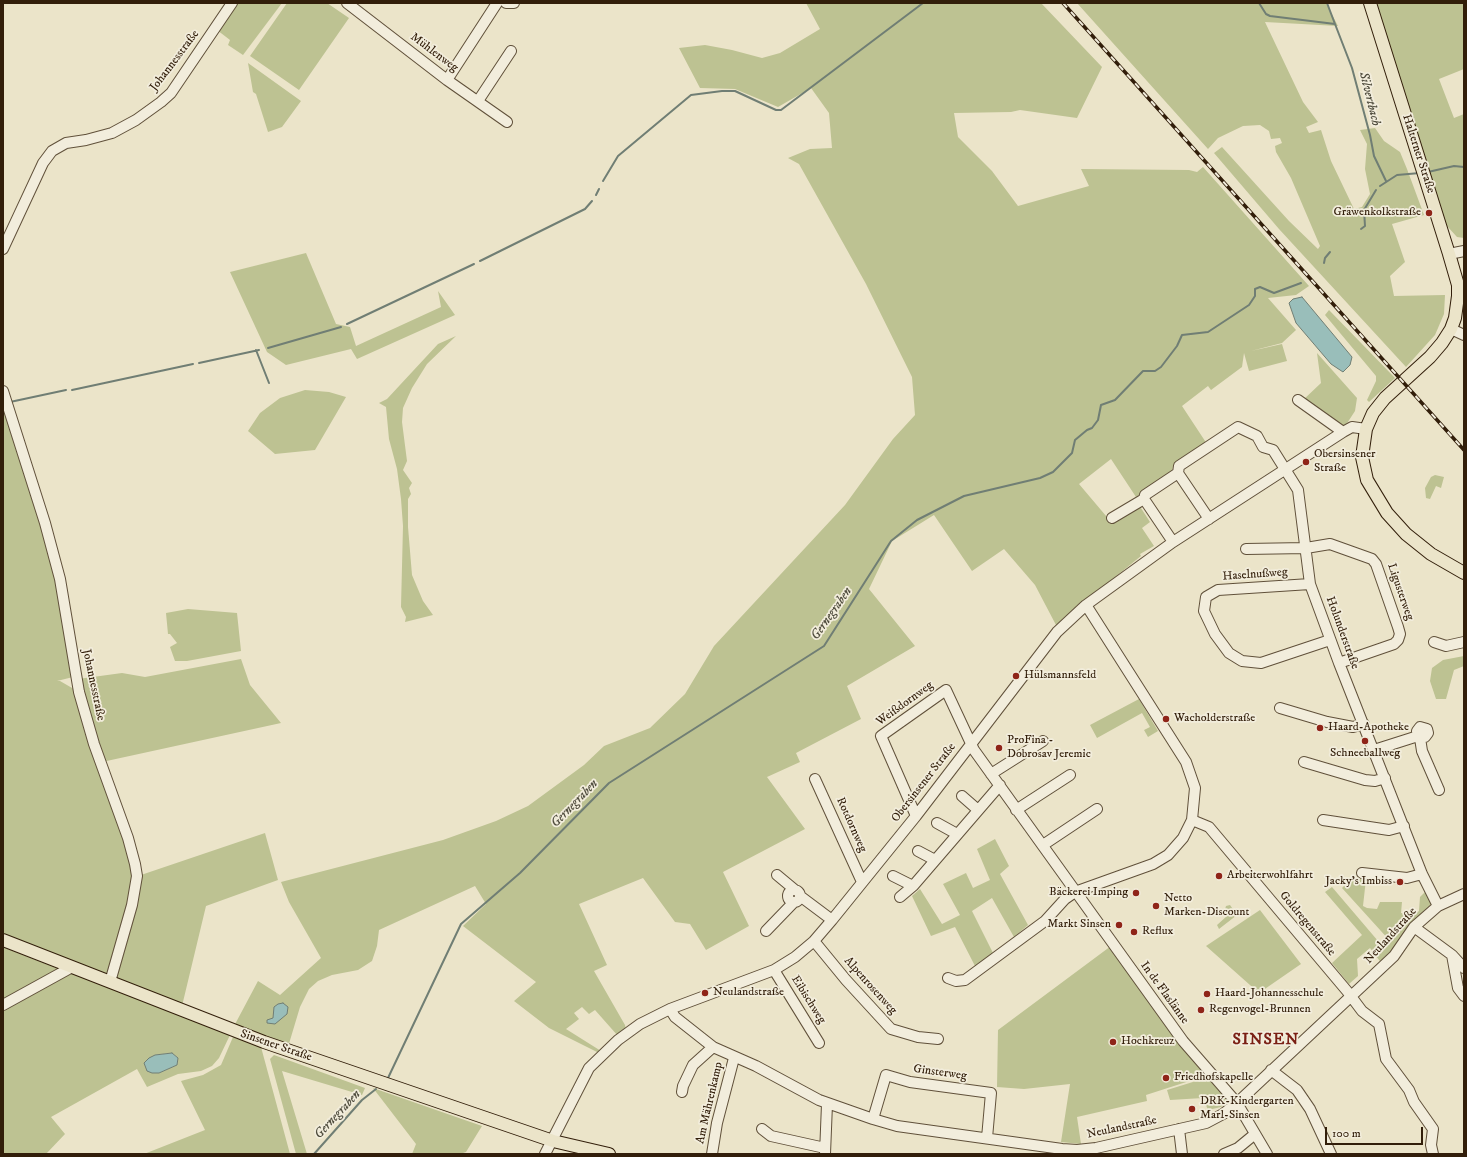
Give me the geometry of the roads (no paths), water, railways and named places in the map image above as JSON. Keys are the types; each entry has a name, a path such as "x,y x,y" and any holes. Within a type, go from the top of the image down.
{"main road":[{"name":"Halterner Straße","path":"1370,3 1449,254 1458,286 1458,296 1455,318 1451,330 1436,350 1385,398 1373,413 1366,428 1362,457 1367,480 1375,496 1387,513 1406,534 1431,554 1464,573"},
{"name":"Sinsener Straße","path":"3,940 264,1042 553,1141 609,1154"}],"street":[{"name":"Johannesstraße","path":"3,249 43,163 52,151 66,143 86,140 112,133 136,120 161,102 171,93 232,3"},
{"name":"Mühlenweg","path":"347,3 447,80 507,122"},
{"path":"447,80 497,3"},
{"path":"506,3 514,3"},
{"path":"478,101 511,51"},
{"path":"1449,254 1464,251"},
{"path":"1451,330 1464,335"},
{"name":"Johannesstraße","path":"3,391 45,523 60,579 79,692 89,729 128,838 135,864 137,876 132,905 110,982"},
{"path":"1298,400 1343,432"},
{"name":"Holunderstraße","path":"1178,473 1179,466 1238,427 1257,436 1263,447 1273,450 1286,469 1298,490 1310,584 1330,640 1422,874 1438,906"},
{"name":"Obersinsener Straße","path":"545,1154 553,1141 588,1068 618,1040 640,1024 670,1009 774,970 795,957 814,941 916,816 1057,632 1086,604 1173,542 1343,432 1352,427 1366,428"},
{"path":"1112,518 1144,499 1145,495 1178,473 1209,519"},
{"path":"1144,499 1173,542"},
{"name":"Ligusterweg","path":"1306,548 1330,544 1372,559 1376,564 1398,627 1400,634 1398,640 1394,644 1339,663"},
{"path":"1246,549 1306,548"},
{"name":"Haselnußweg","path":"1310,584 1218,590 1206,596 1204,611 1215,634 1230,653 1242,661 1261,663 1330,640"},
{"path":"948,978 956,981 965,980 1045,921 1065,900 1076,892 1153,864 1168,855 1183,838 1192,820 1195,788 1186,762 1086,604"},
{"path":"1434,642 1446,646 1464,642"},
{"name":"Weißdornweg","path":"916,816 881,736 946,690 970,744"},
{"path":"1280,708 1327,722 1353,727 1364,724"},
{"path":"1374,750 1419,737 1422,751 1439,790"},
{"path":"991,774 1043,741"},
{"name":"In de Flaslänne","path":"970,744 1183,1041 1237,1103 1266,1154"},
{"path":"1304,762 1365,780 1375,781 1385,778"},
{"path":"1016,810 1070,775"},
{"name":"Rotdornweg","path":"815,779 862,882"},
{"path":"900,897 913,886 1000,785"},
{"path":"962,796 978,810"},
{"path":"1043,845 1097,809"},
{"name":"Goldregenstraße","path":"1192,820 1210,828 1362,1011 1378,1024 1386,1060 1409,1090 1414,1102 1433,1129 1431,1145 1433,1154"},
{"path":"1323,820 1389,830 1404,826"},
{"path":"937,823 957,834"},
{"path":"918,851 935,860"},
{"path":"1362,873 1407,878 1422,874"},
{"path":"778,875 796,896 832,920"},
{"path":"893,876 913,886"},
{"name":"Neulandstraße","path":"670,1009 675,1017 713,1047 734,1058 756,1066 826,1104 897,1126 1077,1150 1096,1148 1206,1123 1223,1114 1237,1103 1394,956 1414,927 1438,906 1464,894"},
{"path":"766,931 796,896"},
{"path":"1414,927 1452,955 1464,968"},
{"name":"Alpenrosenweg","path":"814,941 846,980 891,1029 918,1037 938,1039"},
{"path":"1452,955 1458,988 1464,996"},
{"path":"3,1005 72,967"},
{"name":"Eibischweg","path":"774,970 819,1043"},
{"path":"682,1092 683,1086 693,1064 713,1047"},
{"name":"Am Mährenkamp","path":"712,1154 717,1123 734,1058"},
{"path":"1271,1070 1297,1090 1310,1109 1331,1154"},
{"name":"Ginsterweg","path":"873,1119 886,1075 910,1082 991,1093 987,1138"},
{"path":"762,1129 771,1136 825,1151 826,1104"},
{"path":"1179,1129 1182,1154"},
{"path":"1224,1154 1238,1148 1255,1134"}],"water":[{"path":"1302,297 1352,357 1350,365 1343,372 1331,364 1296,323 1289,303 1293,299"},
{"path":"283,1003 288,1007 287,1014 275,1024 267,1023 267,1020 273,1018 274,1007"},
{"path":"172,1053 178,1058 177,1065 159,1073 147,1071 144,1063 149,1058 155,1055"}],"waterway":[{"path":"603,181 618,156 691,95 735,91 776,110 781,110 923,3"},
{"name":"Silvertbach","path":"1259,3 1266,14 1270,16 1335,24 1352,68 1370,135 1374,156 1386,181"},
{"path":"1327,3 1335,24"},
{"name":"Silvertbach","path":"1428,172 1454,166 1464,167"},
{"name":"Silvertbach","path":"1380,186 1397,175 1420,173"},
{"path":"596,195 599,189"},
{"name":"Gernegraben","path":"1361,229 1365,226 1364,210 1376,190"},
{"path":"480,261 585,209 592,201"},
{"name":"Gernegraben","path":"1324,263 1325,258 1330,252"},
{"path":"347,324 474,264"},
{"name":"Gernegraben","path":"388,1078 461,924 520,873 609,783 824,646 891,541 917,520 964,496 1040,478 1053,472 1072,453 1075,440 1087,430 1092,428 1098,420 1101,405 1115,400 1143,371 1155,371 1161,367 1177,346 1182,335 1208,332 1249,305 1255,296 1255,289 1260,287 1274,293 1301,283"},
{"path":"268,348 341,327"},
{"path":"256,350 269,383"},
{"path":"199,363 259,350"},
{"path":"72,390 193,364"},
{"path":"10,402 66,390"},
{"name":"Gernegraben","path":"314,1154 362,1100 376,1089"}],"railway":[{"path":"1063,3 1464,450"}],"place":[{"name":"Gräwenkolkstraße","path":"1429,213"},
{"name":"Obersinsener Straße","path":"1306,462"},
{"name":"Hülsmannsfeld","path":"1016,676"},
{"name":"Wacholderstraße","path":"1166,719"},
{"name":"Haard-Apotheke","path":"1320,728"},
{"name":"Schneeballweg","path":"1365,741"},
{"name":"ProFina - Dobrosav Jeremic","path":"999,748"},
{"name":"Arbeiterwohlfahrt","path":"1219,876"},
{"name":"Jacky's Imbiss","path":"1400,882"},
{"name":"Bäckerei Imping","path":"1136,893"},
{"name":"Netto Marken-Discount","path":"1156,906"},
{"name":"Markt Sinsen","path":"1119,925"},
{"name":"Reflux","path":"1134,932"},
{"name":"Neulandstraße","path":"705,993"},
{"name":"Haard-Johannesschule","path":"1207,994"},
{"name":"Regenvogel-Brunnen","path":"1201,1010"},
{"name":"Hochkreuz","path":"1113,1042"},
{"name":"Friedhofskapelle","path":"1166,1078"},
{"name":"DRK-Kindergarten Marl-Sinsen","path":"1192,1109"}],"district":[{"name":"SINSEN","path":"1266,1041"}]}
